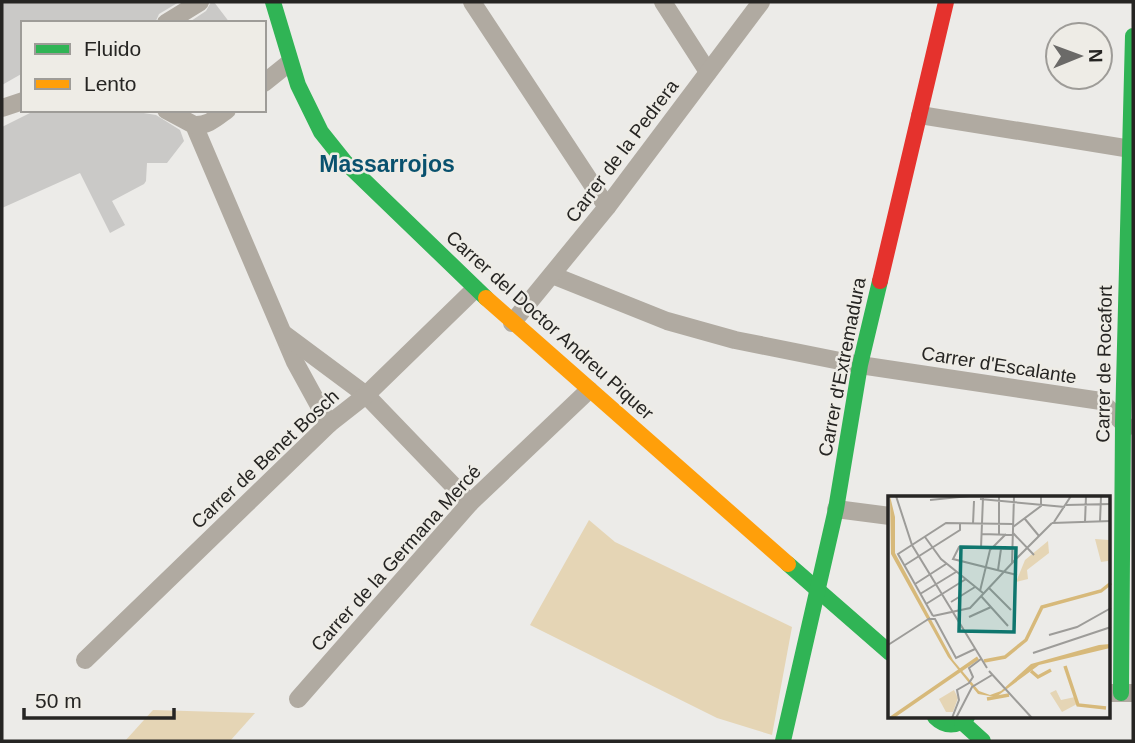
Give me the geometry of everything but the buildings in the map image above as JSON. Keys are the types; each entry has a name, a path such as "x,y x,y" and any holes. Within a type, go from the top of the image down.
{"street":[{"path":"169,21 200,2"},
{"name":"Carrer del Doctor Andreu Piquer","path":"273,2 289,63 310,114 345,162 512,323 888,651"},
{"path":"472,2 607,207"},
{"path":"663,2 708,72"},
{"name":"Carrer de la Pedrera","path":"512,323 607,207 761,2"},
{"name":"Carrer d'Extremadura","path":"783,741 836,509 860,365 946,2"},
{"name":"Carrer de Rocafort","path":"1121,693 1116,547 1128,428 1133,36"},
{"path":"266,80 289,63"},
{"path":"2,108 21,102"},
{"path":"170,112 194,125 295,362 329,424"},
{"path":"194,125 210,122 224,112"},
{"path":"920,116 1131,149"},
{"name":"Carrer d'Escalante","path":"552,275 667,321 735,340 860,365 1101,401 1128,428"},
{"name":"Carrer de Benet Bosch","path":"85,660 329,424 366,395 475,289"},
{"path":"283,334 366,395 470,503"},
{"name":"Carrer de la Germana Mercé","path":"298,699 470,503 589,390"},
{"path":"836,509 888,516"},
{"path":"935,718 944,725 957,725 965,719 983,741"}],"shaded area":[{"path":"589,520 615,542 792,627 772,735 717,718 530,625"},
{"path":"153,710 255,713 230,741 125,741"}],"traffic: fast":[{"path":"273,2 298,85 321,132 345,162 486,298"},
{"path":"1121,693 1123,423 1133,36"},
{"path":"783,741 836,509 860,365 880,281"},
{"path":"788,564 888,651"},
{"path":"936,718 943,723 951,724 959,723 966,718"},
{"path":"962,722 983,741"}],"traffic: slow":[{"path":"486,298 788,564"}],"traffic: jam":[{"path":"880,281 946,2"}],"district":[{"name":"Massarrojos","path":"387,164"}]}
